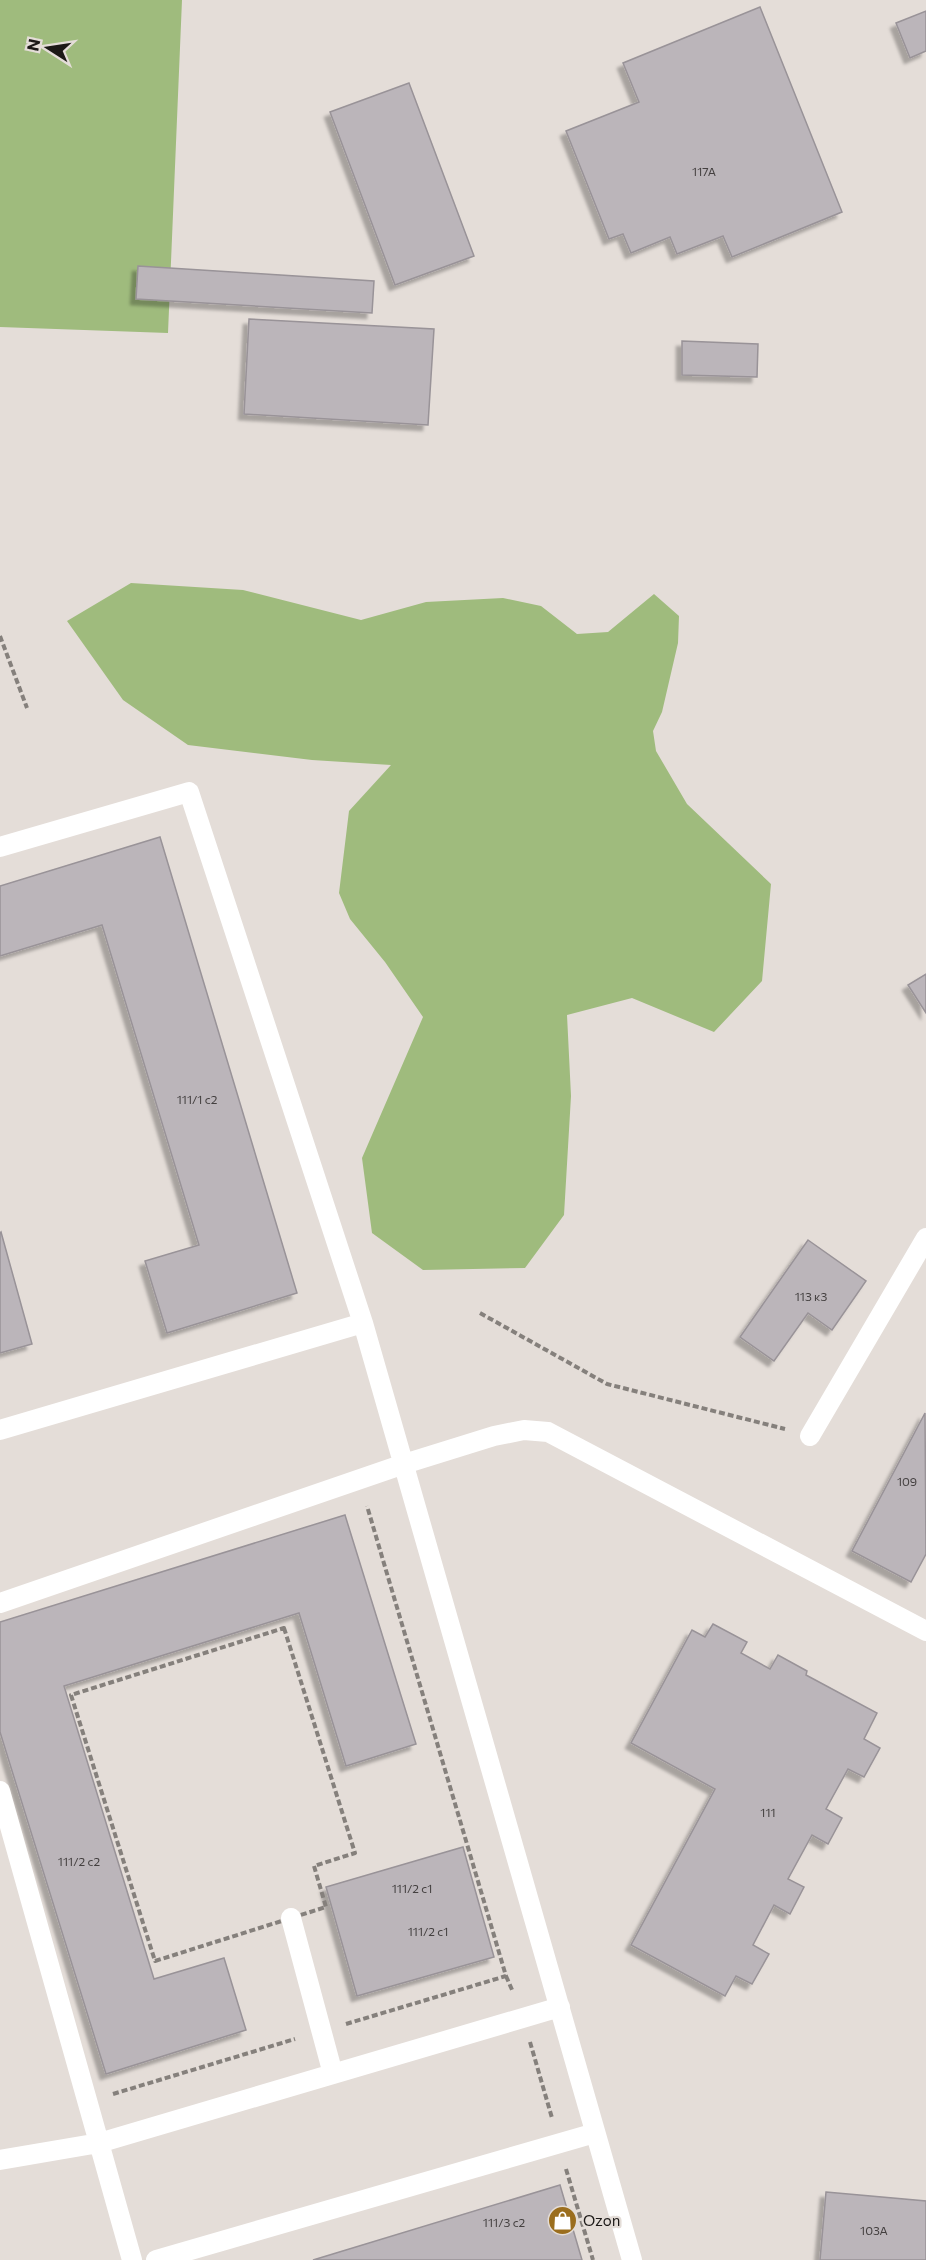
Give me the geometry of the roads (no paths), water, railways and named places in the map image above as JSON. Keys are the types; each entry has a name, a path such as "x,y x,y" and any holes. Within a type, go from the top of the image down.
{"lane":[{"path":"0,848 189,792 363,1323 632,2260"},
{"path":"810,1436 926,1238"},
{"path":"0,1430 363,1323"},
{"path":"0,1603 404,1464 494,1436 524,1430 548,1432 926,1631"},
{"path":"0,1791 132,2260"},
{"path":"291,1918 333,2074"},
{"path":"0,2160 99,2143 560,2007"},
{"path":"156,2260 595,2133"}],"place":[{"name":"Ozon","path":"562,2221"}]}
